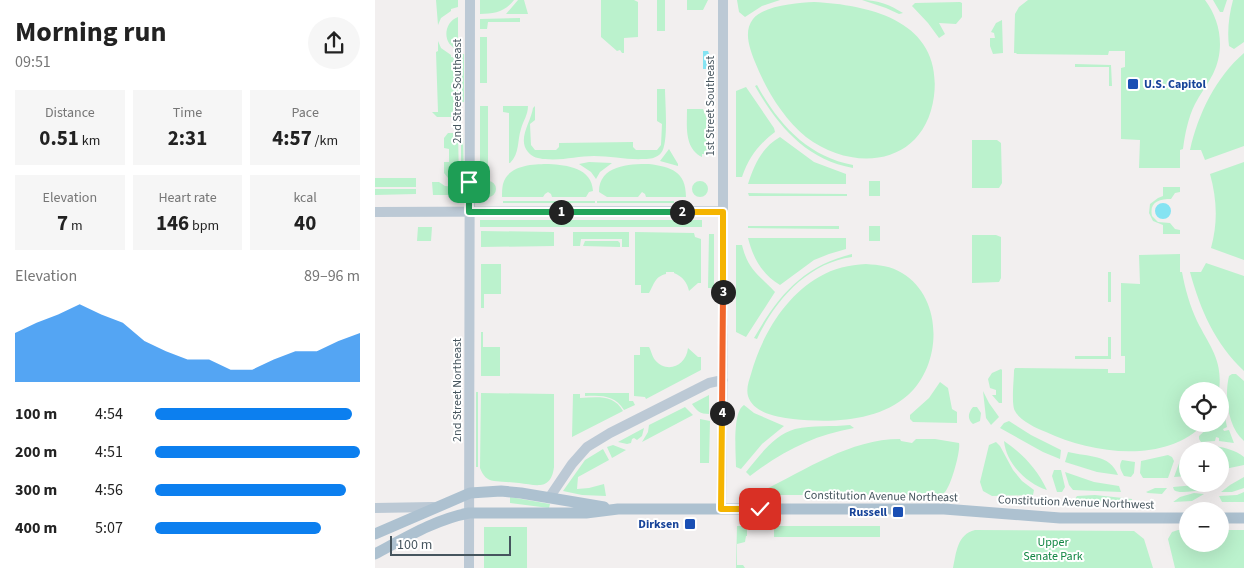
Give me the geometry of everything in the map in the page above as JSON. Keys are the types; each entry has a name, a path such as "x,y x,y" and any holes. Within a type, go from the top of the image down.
{"main road":[{"name":"2nd Street Southeast","path":"469,0 469,212"},
{"name":"1st Street Southeast","path":"721,509 723,0"},
{"path":"375,212 723,212"},
{"name":"2nd Street Northeast","path":"469,212 469,568"},
{"path":"549,498 572,464 587,447 610,433 709,383 723,380"},
{"name":"Constitution Avenue Northeast","path":"375,534 470,493 511,492 618,509"},
{"path":"375,508 434,507"},
{"name":"Constitution Avenue Northeast","path":"375,554 425,528 458,515 469,513 586,513 618,509 943,509 965,511"},
{"name":"Constitution Avenue Northwest","path":"965,511 1067,518 1179,518"},
{"path":"1229,518 1244,518"},
{"path":"375,547 387,548"}],"green space":[{"path":"436,0 458,0 458,7 451,9 441,18 438,25"},
{"path":"480,0 514,0 499,12 480,14"},
{"path":"518,0 524,0 528,14 506,14"},
{"path":"601,0 634,0 638,2 638,37 624,38 624,53 620,50 617,51 601,37"},
{"path":"657,0 665,0 665,31 657,31"},
{"path":"687,0 708,0 703,10 687,10"},
{"path":"737,0 780,0 762,6 745,17 739,12"},
{"path":"862,0 884,4 903,13 899,14"},
{"path":"1028,0 1205,0 1218,26 1219,55 1213,74 1190,115 1183,149 1180,150 1180,168 1139,168 1140,140 1121,139 1121,68 1125,67 1125,51 1109,51 1108,55 1014,53 1015,14 1019,7"},
{"path":"1213,0 1227,0 1223,12 1220,12"},
{"path":"1233,0 1244,0 1244,42 1234,49 1229,46 1228,35 1229,17"},
{"path":"814,2 858,8 899,22 915,35 927,51 934,71 934,96 928,119 917,137 902,149 885,156 866,158 845,156 825,149 806,137 790,121 770,93 753,57 748,35 750,24 758,14 773,8"},
{"path":"915,3 962,3 962,17 956,24 939,23 945,34 939,38 912,6"},
{"path":"458,17 458,49 449,43 446,34 449,24"},
{"path":"520,18 520,22 488,22 487,29 480,29 480,19"},
{"path":"1002,20 1003,53 993,54 990,38 995,38 994,33 991,32 996,23"},
{"path":"480,37 487,37 487,83 480,83"},
{"path":"438,41 441,48 451,57 458,58 458,117 437,117 432,112 438,112 436,52 438,51"},
{"path":"1244,53 1244,146 1205,160 1201,150 1190,150 1193,136 1209,97 1225,73"},
{"path":"462,54 464,54 464,102 462,102"},
{"path":"1075,64 1111,65 1112,86 1109,86 1109,67 1075,67"},
{"path":"757,85 775,113 796,137 822,155 853,165 853,168 836,164 821,157 795,139 773,114 755,86"},
{"path":"746,87 775,132 755,152 742,177 736,177 736,91"},
{"path":"657,89 665,89 666,132 661,153 655,157 638,159 594,156 543,159 531,155 525,147 524,136 535,106 535,120 530,124 531,145 535,150 556,150 559,147 559,143 633,142 633,147 636,150 657,150 661,145 662,124 657,121"},
{"path":"480,106 488,106 488,173 480,173"},
{"path":"503,106 528,106 517,151 510,163 509,113 503,112"},
{"path":"687,109 703,109 707,119 708,154 702,154 702,157 696,153 689,142"},
{"path":"448,133 458,133 459,179 448,178 444,173 444,162 449,162 449,149 444,148 444,138"},
{"path":"461,133 463,134 464,178 461,179"},
{"path":"780,137 814,162 846,174 846,184 748,184 759,157 768,146"},
{"path":"972,140 997,140 1001,143 1002,183 999,188 972,188"},
{"path":"669,149 678,164 678,166 660,161"},
{"path":"589,162 612,163 600,172 596,179 591,172 579,164"},
{"path":"1244,162 1244,260 1211,248 1216,211 1210,174"},
{"path":"549,164 577,169 588,177 592,183 593,191 589,192 586,197 552,197 548,192 543,197 502,197 503,184 510,173 522,167"},
{"path":"649,164 676,172 683,181 686,197 646,197 642,192 638,197 607,197 599,192 600,183 610,171 624,166"},
{"path":"375,178 416,178 416,187 375,187"},
{"path":"485,181 491,181 496,186 494,195 485,197 480,192 480,186"},
{"path":"700,181 706,183 708,189 706,195 700,197 694,195 692,189 694,183"},
{"path":"869,181 880,181 880,196 869,196"},
{"path":"432,182 458,187 459,194 433,195"},
{"path":"1163,187 1180,187 1180,192 1175,193 1171,199 1156,202 1152,207 1152,216 1158,222 1170,223 1175,229 1180,230 1180,234 1163,234 1163,225 1153,221 1149,213 1150,204 1163,196"},
{"path":"375,189 416,189 416,194 375,195"},
{"path":"748,193 847,194 847,196 749,196"},
{"path":"503,201 595,201 595,203 503,203"},
{"path":"597,201 674,201 674,203 597,203"},
{"path":"480,220 702,220 702,227 480,227"},
{"path":"748,226 839,226 839,229 748,228"},
{"path":"869,226 880,226 880,241 869,241"},
{"path":"418,227 432,227 431,241 417,241"},
{"path":"481,231 554,232 554,246 481,247"},
{"path":"573,232 629,232 629,247 622,247 622,239 581,239 580,246 573,246"},
{"path":"635,232 694,233 695,237 701,239 701,283 698,283 689,291 686,282 682,278 674,272 666,272 666,274 657,279 649,293 641,293 641,285 635,285"},
{"path":"709,234 714,234 714,288 708,288"},
{"path":"972,235 996,235 1001,237 1001,278 999,282 972,283"},
{"path":"748,238 846,238 846,249 814,260 780,285 763,271"},
{"path":"585,241 618,241 620,247 583,246"},
{"path":"736,245 742,245 744,254 751,266 775,292 746,337 736,332"},
{"path":"852,254 852,257 821,267 807,275 783,297 757,339 754,338 773,309 783,296 794,285 806,275 819,266"},
{"path":"1180,254 1180,272 1182,272 1190,303 1217,362 1220,382 1179,382 1179,432 1194,432 1170,445 1149,450 1106,450 1064,440 1024,421 1017,415 1013,403 1015,368 1108,369 1108,373 1125,373 1125,356 1121,356 1121,283 1140,284 1139,255"},
{"path":"1206,263 1244,276 1244,371 1217,338 1199,299 1190,272 1201,272"},
{"path":"481,264 501,264 501,294 484,294 484,308 481,308"},
{"path":"866,264 889,267 902,273 916,284 925,298 931,315 933,332 932,350 927,367 919,382 908,395 896,404 883,411 853,419 822,421 793,419 760,410 751,402 748,396 749,379 761,346 785,306 807,285 830,271"},
{"path":"1108,272 1111,272 1111,302 1108,302"},
{"path":"481,332 483,332 483,347 500,347 500,376 481,376"},
{"path":"1108,337 1111,337 1111,359 1075,359 1075,356 1108,356"},
{"path":"640,347 649,347 655,360 665,367 675,366 680,363 687,354 688,348 698,357 701,357 701,370 646,399 645,397 634,396 634,355 640,355"},
{"path":"1001,369 1002,403 999,403 992,395 996,395 996,390 990,388 988,379 992,373"},
{"path":"1236,374 1244,381 1244,441 1234,428 1231,420 1229,411 1229,376"},
{"path":"940,382 948,388 952,409 957,412 957,423 913,422 910,419 910,415 929,398"},
{"path":"983,391 999,417 991,425 986,418"},
{"path":"476,392 478,392 478,467 476,467"},
{"path":"481,393 554,394 554,467 550,480 542,485 537,485 487,479 480,468"},
{"path":"585,393 629,393 629,401 633,401 635,405 624,410 612,399 602,396 585,396"},
{"path":"573,394 580,394 580,398 598,397 610,399 623,411 572,437"},
{"path":"709,395 709,414 701,413 692,404"},
{"path":"744,405 754,413 784,426 762,444 741,469 736,467 735,434 740,409"},
{"path":"685,407 693,415 642,442 648,432 649,425"},
{"path":"973,407 977,407 981,413 980,421 973,424 969,416"},
{"path":"700,419 710,421 709,463 700,463"},
{"path":"1009,421 1031,435 1061,450 1060,459 1043,452 1000,428"},
{"path":"850,425 854,428 826,435 799,445 750,476 746,472 767,447 787,432 809,427"},
{"path":"644,428 642,436 637,440 634,438 631,443 627,444 618,442"},
{"path":"1229,430 1234,443 1219,441 1219,438 1216,437 1215,441 1201,442 1199,436 1203,432 1229,432"},
{"path":"900,439 901,441 912,443 916,439 935,439 959,443 959,453 955,468 945,492 937,495 764,495 762,491 846,450 882,440"},
{"path":"1004,441 1029,462 1047,490 1039,487 1018,471 1009,457"},
{"path":"996,442 1013,470 1022,481 1034,490 1033,495 992,496 983,491 980,482 989,445"},
{"path":"613,445 626,450 612,458 607,447"},
{"path":"603,449 609,460 578,477 577,489 604,484 606,496 582,495 563,491 585,460"},
{"path":"1229,450 1244,457 1244,465 1229,468"},
{"path":"1068,452 1104,460 1110,463 1118,475 1097,472 1065,462"},
{"path":"1168,455 1174,461 1168,478 1143,478 1140,473 1141,461"},
{"path":"1122,460 1135,462 1134,473 1131,477 1124,476 1120,467"},
{"path":"1179,463 1179,477 1174,477"},
{"path":"1054,470 1061,470 1065,487 1062,492 1057,492 1052,476"},
{"path":"1065,472 1094,482 1119,486 1121,492 1073,490 1069,485"},
{"path":"1244,477 1244,488 1229,492 1230,485"},
{"path":"1179,486 1179,492 1174,490 1173,487"},
{"path":"1155,488 1167,488 1162,494 1146,492"},
{"path":"1244,492 1244,502 1222,502 1219,496 1237,495"},
{"path":"1194,493 1204,494 1192,501 1173,502 1180,497"},
{"path":"1095,495 1132,500 1129,502 1076,502 1075,499 1077,496"},
{"path":"510,497 550,504 549,508 510,503"},
{"path":"737,526 747,526 745,542 737,544 737,565 743,565 745,568 736,568"},
{"path":"774,526 880,526 880,537 774,537"},
{"path":"484,527 527,527 527,568 484,568"},
{"name":"Upper Senate Park","path":"975,530 1134,531 1144,539 1153,568 953,568 958,545 964,536"},
{"path":"1179,530 1179,552 1229,552 1229,530 1244,530 1244,568 1175,568 1168,539 1172,532"}],"water":[{"path":"703,51 708,51 710,56 708,69 703,69"},
{"path":"1163,203 1171,211 1163,219 1155,211"}],"place":[{"name":"U.S. Capitol","path":"1133,84"},
{"name":"Russell","path":"898,512"},
{"name":"Dirksen","path":"690,524"}],"route":[{"path":"469,182 469,212 723,212 721,509 760,509"}]}
